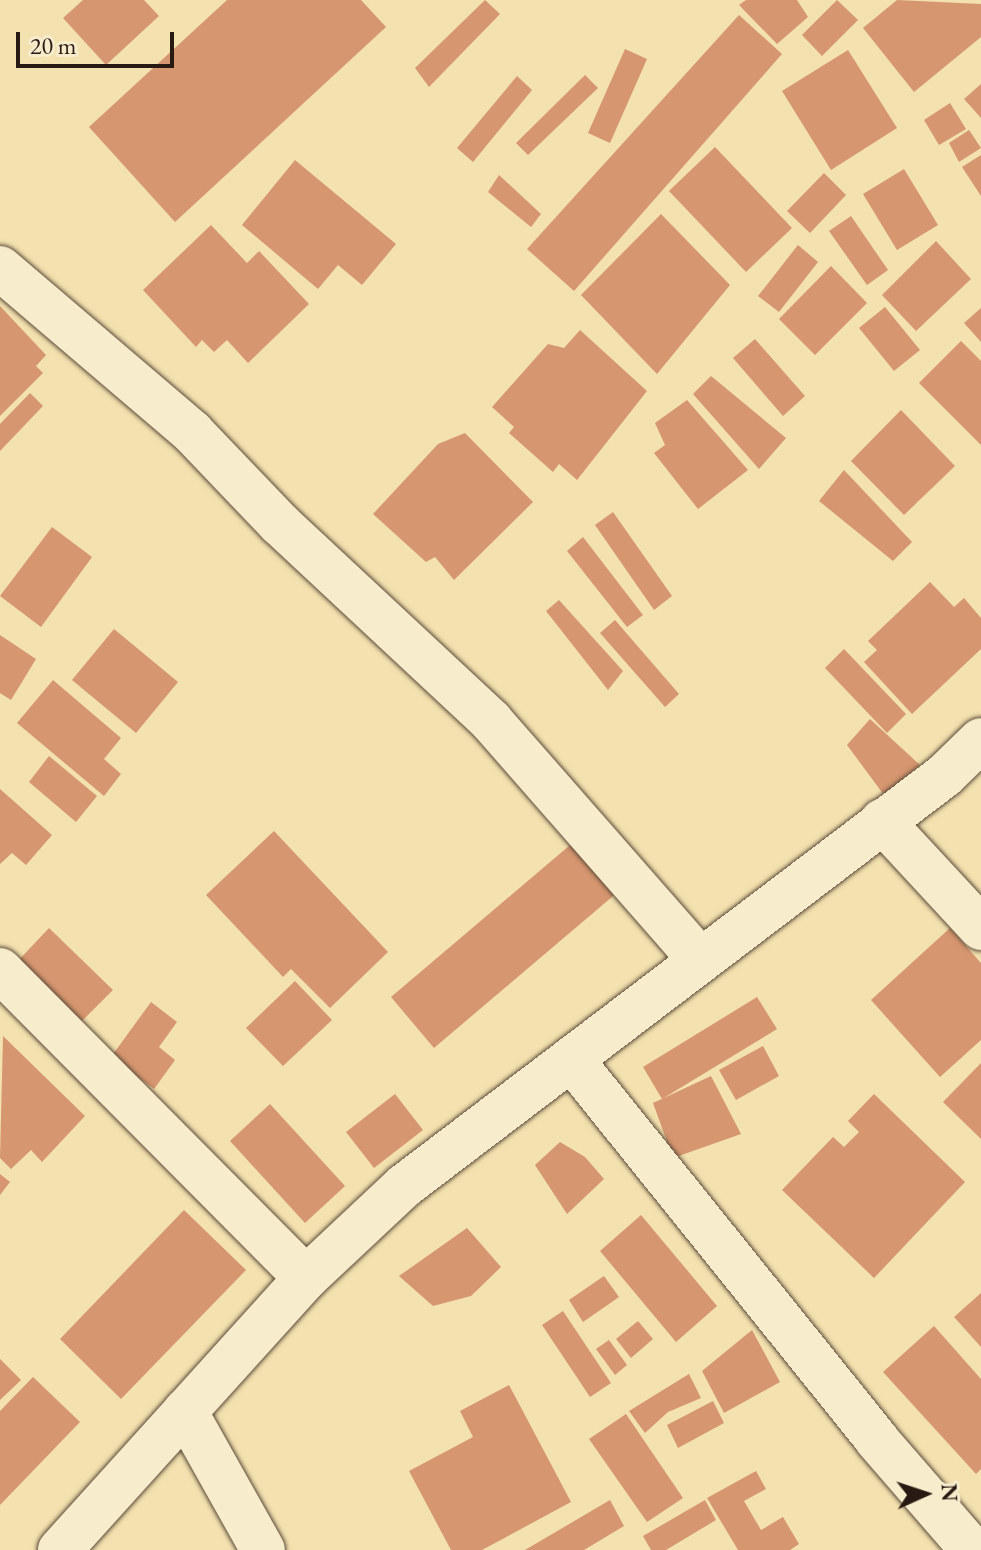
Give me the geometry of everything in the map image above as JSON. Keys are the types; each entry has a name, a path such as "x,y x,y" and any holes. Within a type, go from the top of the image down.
{"street":[{"path":"0,268 192,432 280,524 491,721 700,960"},
{"path":"60,1550 306,1278 404,1186 945,775 981,740"},
{"path":"882,821 981,928"},
{"path":"0,970 306,1278"},
{"path":"571,1059 876,1439 972,1550"},
{"path":"185,1411 263,1550"}],"building":[{"path":"83,0 144,0 159,16 106,65 63,18"},
{"path":"227,0 361,0 386,27 175,222 89,127"},
{"path":"485,0 500,14 429,87 415,68"},
{"path":"746,0 797,0 808,17 777,44 739,5"},
{"path":"837,0 858,20 822,56 802,35"},
{"path":"897,0 981,4 981,37 914,92 863,28"},
{"path":"739,15 782,54 574,291 527,249"},
{"path":"625,49 647,59 610,143 588,133"},
{"path":"848,50 897,128 831,170 782,91"},
{"path":"585,75 598,88 528,155 516,143"},
{"path":"517,76 532,90 473,162 457,148"},
{"path":"981,84 981,118 964,99"},
{"path":"950,103 966,129 939,145 924,120"},
{"path":"969,130 981,148 959,162 949,143"},
{"path":"715,147 792,228 746,272 669,191"},
{"path":"981,155 981,196 962,167"},
{"path":"295,160 396,244 362,285 338,265 318,289 242,225"},
{"path":"904,169 938,225 897,250 863,194"},
{"path":"824,173 846,195 810,233 787,211"},
{"path":"499,175 541,214 531,227 488,192"},
{"path":"661,214 730,285 657,374 581,295"},
{"path":"851,216 888,270 867,285 829,231"},
{"path":"211,225 247,263 259,251 309,304 248,363 227,340 214,352 202,340 196,347 143,290"},
{"path":"936,241 971,279 916,331 882,295"},
{"path":"798,245 818,262 779,312 758,296"},
{"path":"831,266 867,303 815,355 779,319"},
{"path":"0,306 46,355 36,366 43,373 0,416"},
{"path":"885,307 920,350 894,371 859,328"},
{"path":"981,308 981,342 964,323"},
{"path":"580,330 647,391 577,480 559,464 553,472 509,433 514,427 492,407 548,344 564,348"},
{"path":"755,339 805,396 783,416 733,358"},
{"path":"961,341 981,361 981,445 919,383"},
{"path":"711,376 786,438 759,469 693,394"},
{"path":"30,393 43,406 0,451 0,424"},
{"path":"687,400 748,470 698,509 654,453 665,445 655,423"},
{"path":"901,410 955,466 904,515 851,461"},
{"path":"465,433 533,502 454,580 435,557 426,562 373,514 438,444"},
{"path":"844,470 912,542 893,561 819,501"},
{"path":"613,512 672,596 654,610 595,525"},
{"path":"52,527 92,557 41,627 0,596"},
{"path":"583,537 643,615 627,627 567,551"},
{"path":"930,582 954,607 964,598 981,618 981,649 912,714 864,662 877,650 868,641"},
{"path":"559,600 623,671 608,690 546,611"},
{"path":"615,620 679,694 665,707 600,633"},
{"path":"114,629 178,682 136,733 72,680"},
{"path":"0,635 36,659 11,700 0,693"},
{"path":"844,649 906,714 887,733 825,668"},
{"path":"53,680 121,738 104,759 121,774 104,796 17,723"},
{"path":"870,719 920,765 884,795 847,745"},
{"path":"49,756 97,796 76,822 29,782"},
{"path":"0,789 52,835 26,865 12,853 0,864"},
{"path":"274,831 388,952 330,1008 291,969 283,977 206,895"},
{"path":"576,840 619,891 434,1048 391,997"},
{"path":"49,928 113,990 79,1024 16,963"},
{"path":"950,928 981,963 981,1040 940,1077 871,1000"},
{"path":"295,981 332,1020 283,1066 246,1028"},
{"path":"757,997 777,1029 662,1099 643,1067"},
{"path":"151,1002 177,1022 159,1047 175,1060 154,1089 111,1057"},
{"path":"3,1036 85,1116 42,1162 31,1150 11,1169 0,1158"},
{"path":"763,1046 779,1076 736,1100 719,1070"},
{"path":"981,1063 981,1139 943,1102"},
{"path":"711,1076 741,1134 673,1158 653,1103"},
{"path":"395,1094 423,1130 374,1168 346,1132"},
{"path":"874,1094 965,1182 874,1278 782,1190 833,1137 844,1147 859,1132 848,1121"},
{"path":"270,1104 345,1186 305,1223 230,1141"},
{"path":"560,1142 585,1157 604,1179 567,1214 535,1165"},
{"path":"0,1174 10,1182 0,1195"},
{"path":"184,1210 246,1270 121,1399 60,1339"},
{"path":"641,1215 717,1306 676,1342 600,1251"},
{"path":"467,1228 501,1267 471,1296 433,1306 399,1276"},
{"path":"604,1276 619,1297 583,1322 569,1300"},
{"path":"981,1293 981,1347 954,1317"},
{"path":"563,1311 611,1383 590,1397 542,1325"},
{"path":"638,1321 653,1339 631,1358 616,1339"},
{"path":"934,1326 981,1379 981,1469 976,1474 883,1372"},
{"path":"752,1330 780,1382 724,1413 702,1371"},
{"path":"609,1340 627,1365 615,1375 596,1349"},
{"path":"0,1359 21,1380 0,1400"},
{"path":"689,1374 701,1398 668,1412 645,1433 629,1411"},
{"path":"33,1377 80,1422 0,1505 0,1411"},
{"path":"509,1385 571,1502 482,1550 451,1550 409,1471 473,1437 460,1411"},
{"path":"713,1401 724,1423 678,1448 667,1425"},
{"path":"626,1414 683,1498 647,1522 589,1439"},
{"path":"756,1471 766,1489 744,1501 761,1530 783,1517 799,1544 790,1550 738,1550 707,1498"},
{"path":"610,1500 624,1526 584,1550 525,1550"},
{"path":"705,1500 716,1520 666,1550 651,1550 643,1536"}]}
